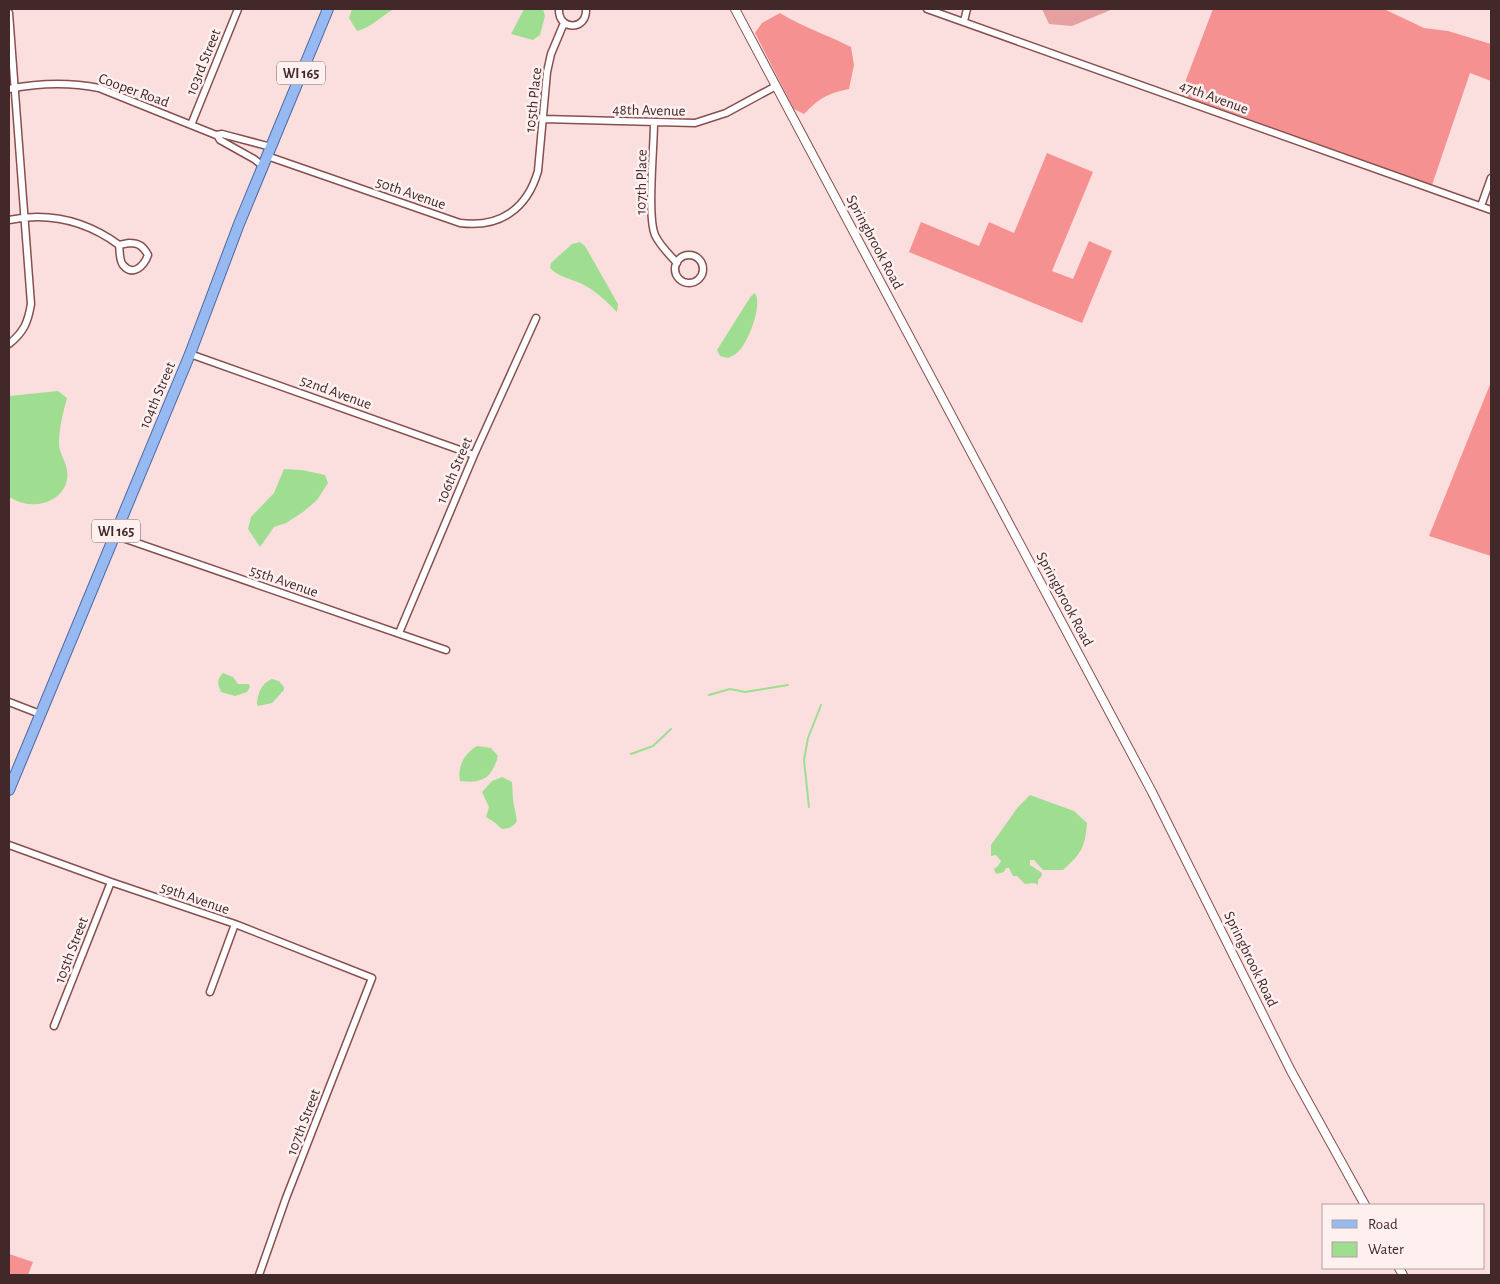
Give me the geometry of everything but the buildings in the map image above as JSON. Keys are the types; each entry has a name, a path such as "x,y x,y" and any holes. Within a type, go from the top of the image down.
{"main road":[{"name":"104th Street","path":"9,790 190,354 239,224 328,9"}],"street":[{"name":"103rd Street","path":"191,125 238,9"},
{"path":"559,9 559,14 564,22 572,26 580,23 586,16 586,9"},
{"name":"Springbrook Road","path":"735,9 1152,792 1291,1071 1364,1204"},
{"name":"47th Avenue","path":"927,9 952,13 964,21 1491,210"},
{"path":"964,21 967,9"},
{"path":"9,13 12,89 25,218 31,304 28,322 18,337 9,344"},
{"name":"105th Place","path":"534,183 538,171 547,72 551,54 564,22"},
{"name":"Cooper Road","path":"12,89 58,84 85,85 120,95 217,135 222,134 267,156"},
{"name":"48th Avenue","path":"543,119 695,123 726,113 776,86"},
{"name":"107th Place","path":"654,122 652,210 654,233 660,244 677,263 676,272 680,280 692,283 700,278 702,265 696,258 692,256 684,257 677,263"},
{"name":"Cooper Road","path":"217,135 220,140 254,159 267,156"},
{"name":"50th Avenue","path":"267,156 460,223 491,222 513,212 527,196 534,183"},
{"path":"1480,206 1491,178"},
{"path":"9,220 40,217 71,221 89,227 120,245 138,243 148,255 145,264 138,269 131,270 123,265 120,257 120,245"},
{"name":"106th Street","path":"399,633 474,454 536,318"},
{"name":"52nd Avenue","path":"190,354 474,454"},
{"name":"55th Avenue","path":"114,536 446,650"},
{"path":"9,702 40,714"},
{"name":"59th Avenue","path":"9,845 235,924 372,978"},
{"name":"105th Street","path":"54,1026 111,882"},
{"path":"210,992 235,924"},
{"name":"107th Street","path":"259,1275 286,1198 372,978"}],"shaded area":[{"path":"1042,9 1113,9 1072,26 1049,24"},
{"path":"1213,9 1384,9 1424,28 1448,31 1491,44 1491,81 1470,73 1431,188 1179,98"},
{"path":"780,13 797,23 851,47 854,65 849,89 824,97 804,114 794,109 755,33 762,23"},
{"path":"1047,153 1093,172 1052,271 1073,279 1089,241 1112,251 1082,323 909,252 921,222 979,246 989,222 1014,233"},
{"path":"1491,382 1491,556 1429,536"},
{"path":"9,1254 33,1262 28,1275 9,1275"}],"water":[{"path":"352,9 394,9 372,24 357,31 349,18"},
{"path":"524,9 543,9 545,16 540,35 533,40 511,34"},
{"path":"580,242 585,246 618,304 617,312 592,290 561,276 550,268 551,263 572,244"},
{"path":"755,293 757,299 756,315 746,341 734,355 728,358 720,356 717,350 751,296"},
{"path":"58,391 67,398 60,426 59,444 67,470 65,486 61,493 48,502 40,504 21,503 9,497 9,396"},
{"path":"284,469 302,470 325,475 328,483 317,500 303,512 286,523 274,527 260,547 248,529 251,517 274,493"},
{"path":"223,673 233,677 238,684 249,684 250,687 247,692 235,696 221,692 218,682"},
{"path":"272,679 279,681 284,690 272,703 258,706 259,692 265,683"},
{"path":"477,746 491,748 498,756 496,764 485,778 468,782 460,781 459,775 463,760"},
{"path":"502,777 512,782 517,821 507,829 502,829 486,817 489,807 482,792 492,781"},
{"path":"1030,795 1074,811 1087,823 1085,839 1081,850 1063,870 1043,870 1034,860 1030,860 1030,865 1042,873 1038,880 1038,885 1034,883 1025,884 1017,876 1013,876 1009,868 1006,868 1004,872 996,874 994,869 1001,861 996,855 991,856 991,845 1018,807"}],"waterway":[{"path":"709,695 730,689 745,692 788,685"},
{"path":"809,807 804,760 808,738 821,705"},
{"path":"631,754 653,746 671,729"}]}
